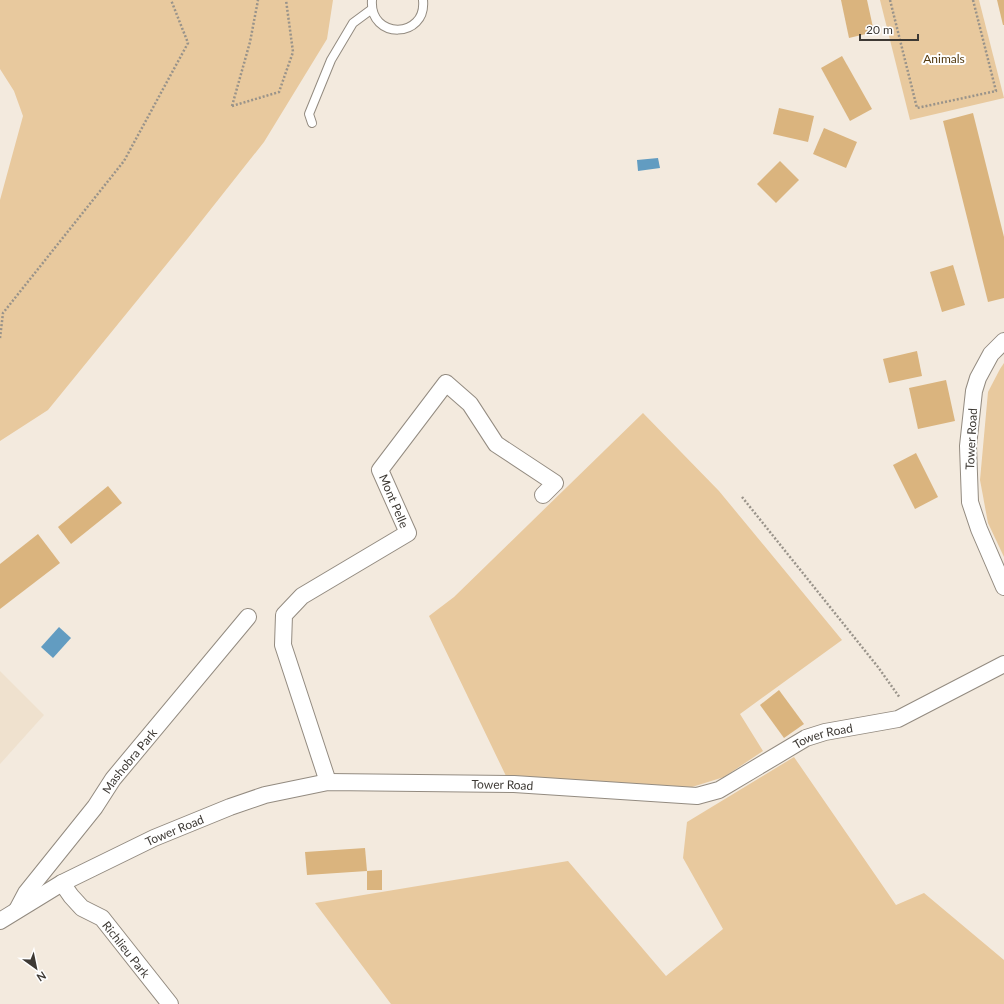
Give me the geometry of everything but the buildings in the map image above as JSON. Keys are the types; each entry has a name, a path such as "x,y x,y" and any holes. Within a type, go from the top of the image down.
{"street":[{"name":"Tower Road","path":"1004,341 991,354 978,378 974,391 968,446 970,502 979,529 1004,587"},
{"name":"Mont Pelle","path":"328,782 283,645 284,615 302,596 408,533 380,470 446,383 470,404 496,444 555,483 543,495"},
{"name":"Mashobra Park","path":"18,910 26,892 95,807 113,779 248,617"},
{"name":"Tower Road","path":"0,921 62,883 154,838 265,794 328,782 514,784 697,796 719,790 806,738 825,732 898,719 1004,664"},
{"name":"Richlieu Park","path":"62,883 82,908 102,918 170,1004"}],"lane":[{"path":"372,0 372,9 375,18 380,24 388,29 397,30 405,29 413,25 423,10 423,0"},
{"path":"312,123 309,114 331,60 353,23 372,9"}],"path":[{"path":"0,338 3,313 124,161 188,43 171,0"},
{"path":"258,0 250,42 232,106 279,92 293,52 286,0"},
{"path":"890,0 917,108 996,92 973,0"},
{"path":"742,497 878,667 910,713"}],"shaded area":[{"path":"0,671 44,715 0,764"}],"green space":[{"path":"0,0 333,0 327,39 264,142 48,410 0,441 0,200 23,116 14,91 0,69"},
{"name":"Animals","path":"880,0 979,0 1004,98 910,120"},
{"path":"1004,363 1004,557 988,523 980,480 988,392"},
{"path":"643,413 719,491 842,640 740,714 763,751 724,777 692,787 506,776 429,616 454,597"},
{"path":"794,757 896,905 924,893 1004,960 1004,1004 391,1004 315,903 568,861 666,976 723,929 683,858 687,822"}],"water":[{"path":"658,158 660,168 638,171 637,160"},
{"path":"59,627 71,638 53,658 41,647"}]}
